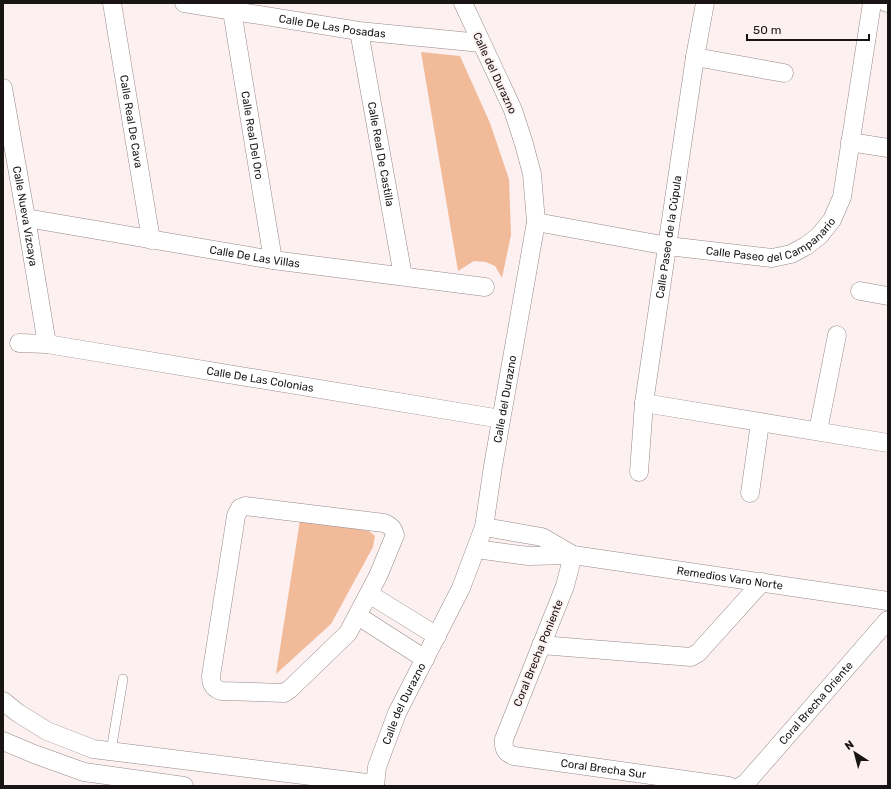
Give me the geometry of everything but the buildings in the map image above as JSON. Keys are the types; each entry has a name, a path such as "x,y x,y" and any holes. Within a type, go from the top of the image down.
{"street":[{"name":"Calle Real De Cava","path":"112,3 151,240"},
{"name":"Calle De Las Posadas","path":"184,3 359,31 481,43"},
{"name":"Calle del Durazno","path":"375,785 376,767 397,713 461,588 484,527 501,419 536,222 532,174 513,110 463,3"},
{"name":"Calle Paseo de la Cúpula","path":"639,472 644,403 695,57 705,3"},
{"name":"Calle Paseo del Campanario","path":"536,222 668,246 772,258 791,254 806,246 819,236 832,220 842,197 872,3"},
{"name":"Calle Real Del Oro","path":"232,11 272,260"},
{"name":"Calle Real De Castilla","path":"359,31 402,276"},
{"path":"695,57 784,73"},
{"name":"Calle Nueva Vizcaya","path":"3,88 47,344"},
{"path":"850,142 888,148"},
{"name":"Calle De Las Villas","path":"26,218 272,260 485,288"},
{"path":"860,291 888,296"},
{"path":"818,431 837,335"},
{"name":"Calle De Las Colonias","path":"19,343 47,344 501,419"},
{"path":"644,403 888,443"},
{"path":"750,493 760,423"},
{"path":"249,506 390,525 394,529 394,540 358,616 348,633 287,691 280,693 222,691 217,690 211,682 210,676 236,516 240,508 249,506"},
{"name":"Remedios Varo Norte","path":"484,527 542,537 573,554"},
{"name":"Remedios Varo Norte","path":"476,549 528,556 573,554 888,601"},
{"name":"Coral Brecha Poniente","path":"505,750 503,745 504,739 566,586 573,554"},
{"path":"541,645 691,657 698,653 762,582"},
{"path":"369,594 437,636"},
{"path":"358,616 425,659"},
{"name":"Coral Brecha Oriente","path":"738,786 888,620"},
{"path":"3,701 18,713 47,731 93,749 375,785"},
{"path":"3,741 84,772 184,786"},
{"name":"Coral Brecha Sur","path":"505,750 508,754 514,756 738,786"}],"lane":[{"path":"111,751 123,678"}],"shaded area":[{"path":"421,52 460,56 490,123 509,179 511,235 502,278 495,266 486,262 474,261 458,271"},
{"path":"300,520 369,531 375,536 373,547 331,624 276,674"}]}
